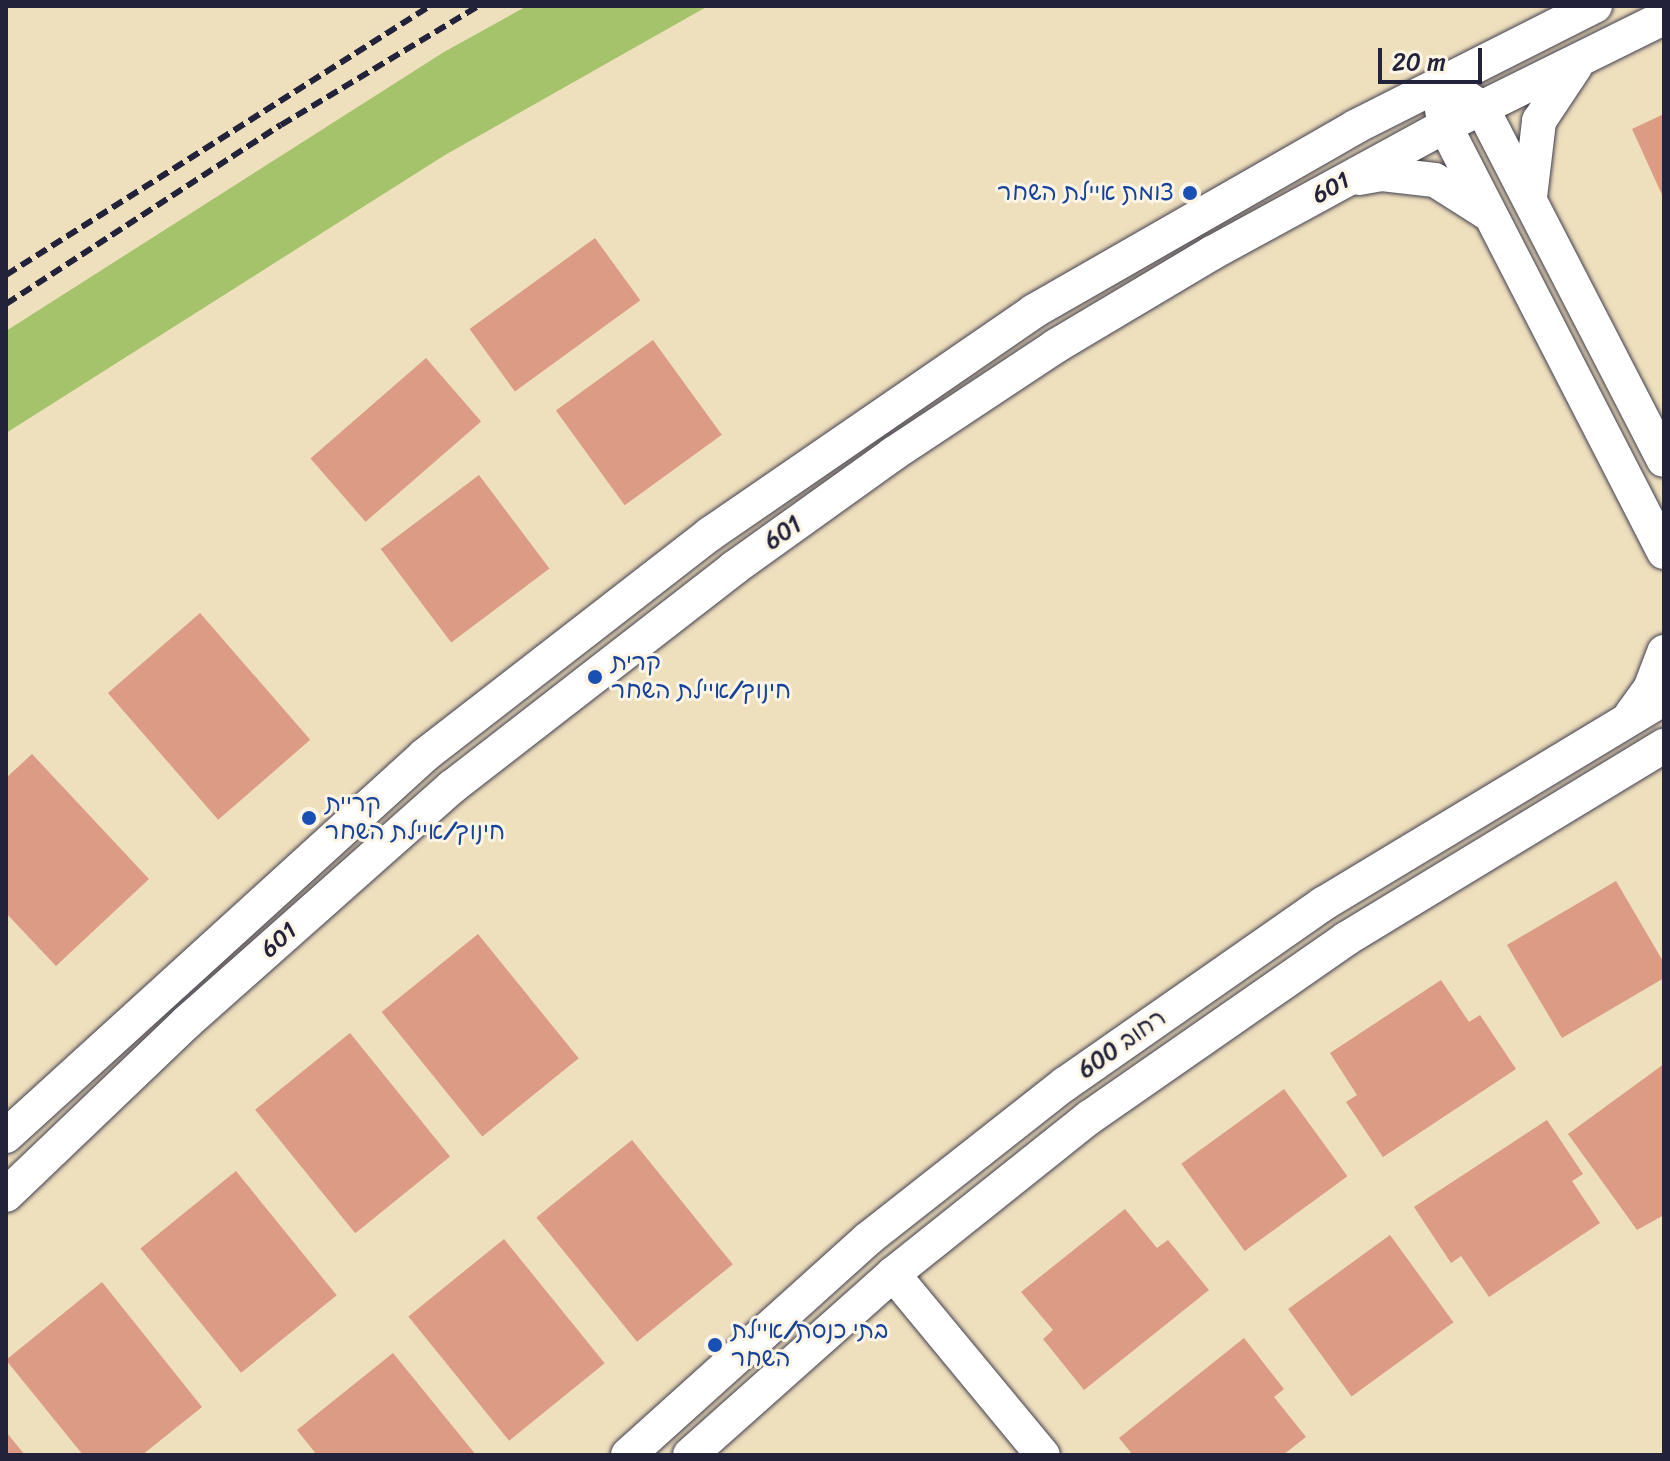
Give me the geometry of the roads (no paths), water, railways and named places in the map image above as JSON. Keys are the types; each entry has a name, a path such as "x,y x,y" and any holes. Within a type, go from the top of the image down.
{"street":[{"name":"601","path":"6,1136 425,755 710,534 1034,311 1192,217 1438,84 1595,6"},
{"name":"601","path":"6,1195 187,1022 452,787 734,568 1056,346 1346,179 1445,126 1664,18"},
{"path":"1530,202 1539,121 1562,81 1586,57"},
{"path":"1438,84 1482,108 1664,460"},
{"path":"1438,84 1445,126 1664,552"},
{"path":"1346,179 1382,174 1435,180 1490,215"},
{"path":"1629,717 1650,689 1664,652"},
{"name":"רחוב 600","path":"628,1455 869,1238 1065,1084 1323,904 1664,698"},
{"name":"רחוב 600","path":"690,1455 893,1274 1090,1117 1322,956 1478,855 1664,746"},
{"path":"893,1274 1043,1455"}],"railway":[{"path":"6,275 430,6"},
{"path":"6,304 281,125 478,6"}],"place":[{"name":"צומת איילת השחר","path":"1190,193"},
{"name":"קרית חינוך/איילת השחר","path":"595,677"},
{"name":"קריית חינוך/איילת השחר","path":"309,818"},
{"name":"בתי כנסת/איילת השחר","path":"715,1345"}]}
